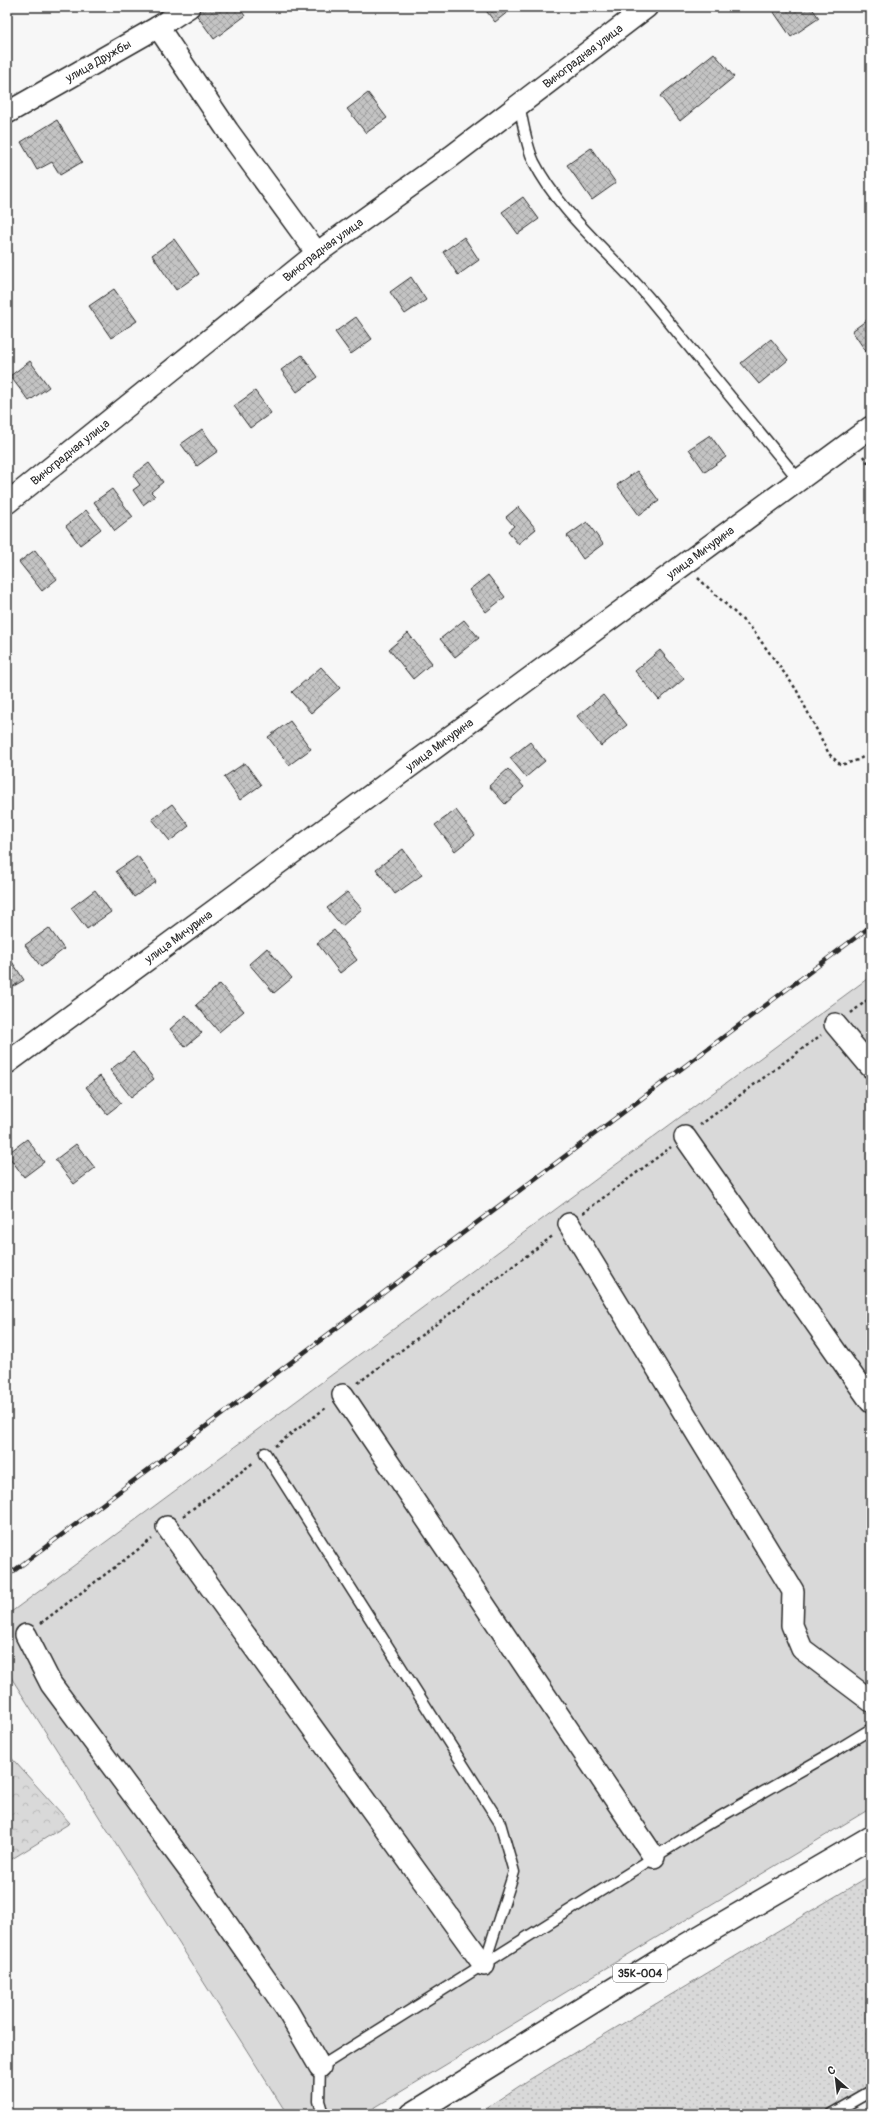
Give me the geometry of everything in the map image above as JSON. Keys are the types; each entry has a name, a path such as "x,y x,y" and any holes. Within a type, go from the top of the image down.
{"main road":[{"name":"35К-004","path":"412,2114 667,1956 871,1837"}],"street":[{"name":"улица Дружбы","path":"7,113 158,27 189,7"},
{"name":"Виноградная улица","path":"7,503 317,254 452,156 519,103 647,7"},
{"path":"158,27 228,131 317,254"},
{"name":"улица Мичурина","path":"7,1063 871,427"},
{"path":"835,1024 871,1067"},
{"path":"685,1136 871,1402"},
{"path":"569,1224 793,1591 792,1625 802,1649 871,1701"},
{"path":"343,1395 654,1857"},
{"path":"167,1527 484,1965"},
{"path":"26,1635 51,1684 192,1874 287,2010 320,2067"}],"lane":[{"path":"519,103 524,130 534,161 547,183 579,224 649,298 799,480"},
{"path":"265,1453 500,1823 514,1872 484,1965"},
{"path":"323,2114 319,2101 320,2067 654,1857 871,1728"},
{"path":"831,2114 871,2091"}],"path":[{"path":"683,565 712,589 752,629 796,689 829,754 833,758 841,765 858,760 871,752"},
{"path":"26,1635 265,1453 871,997"}],"green space":[{"path":"871,976 871,1808 364,2114 287,2114 7,1671 7,1615"},
{"path":"7,1753 70,1823 7,1862"},
{"path":"871,1875 871,2094 839,2114 477,2114 527,2081"}],"building":[{"path":"203,7 225,7 227,9 239,7 245,16 214,39 195,13"},
{"path":"483,7 514,7 495,22"},
{"path":"811,7 819,18 791,37 771,8"},
{"path":"714,53 734,77 680,121 660,96"},
{"path":"368,93 387,118 366,133 347,109"},
{"path":"57,120 82,162 60,175 52,162 37,170 21,142"},
{"path":"591,148 616,183 592,200 567,165"},
{"path":"523,197 539,219 518,234 502,212"},
{"path":"464,237 479,260 458,275 443,252"},
{"path":"174,239 199,274 176,290 152,255"},
{"path":"411,277 426,300 405,314 390,292"},
{"path":"114,289 137,321 111,338 89,306"},
{"path":"356,317 372,339 351,354 335,332"},
{"path":"871,317 871,351 867,353 852,331"},
{"path":"771,339 788,360 759,384 741,363"},
{"path":"302,355 318,377 297,392 281,370"},
{"path":"30,361 49,387 29,401 10,376"},
{"path":"255,391 271,413 250,428 234,406"},
{"path":"202,429 218,451 197,466 181,444"},
{"path":"710,435 726,457 705,472 689,449"},
{"path":"149,463 163,482 151,492 155,496 143,505 133,490 140,485 133,475"},
{"path":"637,471 659,501 639,515 617,485"},
{"path":"112,489 133,517 115,531 94,502"},
{"path":"518,507 536,529 518,544 508,531 514,526 506,517"},
{"path":"86,510 101,529 80,545 66,526"},
{"path":"587,522 603,544 583,559 567,536"},
{"path":"35,550 57,579 42,591 19,562"},
{"path":"488,575 505,597 486,612 469,590"},
{"path":"464,620 479,638 455,657 440,639"},
{"path":"408,633 432,663 413,679 389,649"},
{"path":"660,650 684,679 659,700 635,671"},
{"path":"321,667 340,688 311,713 292,692"},
{"path":"603,695 627,725 601,746 577,716"},
{"path":"290,721 311,749 289,765 268,737"},
{"path":"530,742 545,761 526,777 510,758"},
{"path":"245,763 261,785 240,800 224,777"},
{"path":"508,769 524,787 505,804 489,786"},
{"path":"172,804 189,826 170,841 152,819"},
{"path":"456,810 475,835 455,851 435,825"},
{"path":"403,849 422,875 395,894 376,869"},
{"path":"138,856 156,882 134,897 116,871"},
{"path":"95,890 111,912 87,929 71,908"},
{"path":"347,892 362,909 342,926 327,908"},
{"path":"49,928 64,949 41,967 25,945"},
{"path":"334,930 357,960 340,973 317,943"},
{"path":"267,948 292,978 274,993 249,964"},
{"path":"9,957 24,980 7,990 7,958"},
{"path":"220,984 244,1011 219,1032 196,1005"},
{"path":"186,1015 202,1033 185,1047 170,1029"},
{"path":"133,1052 154,1079 131,1097 110,1070"},
{"path":"100,1076 121,1103 107,1114 86,1087"},
{"path":"27,1139 44,1162 24,1177 7,1154"},
{"path":"76,1144 95,1168 74,1184 55,1160"}],"railway":[{"path":"7,1576 871,926"}]}
